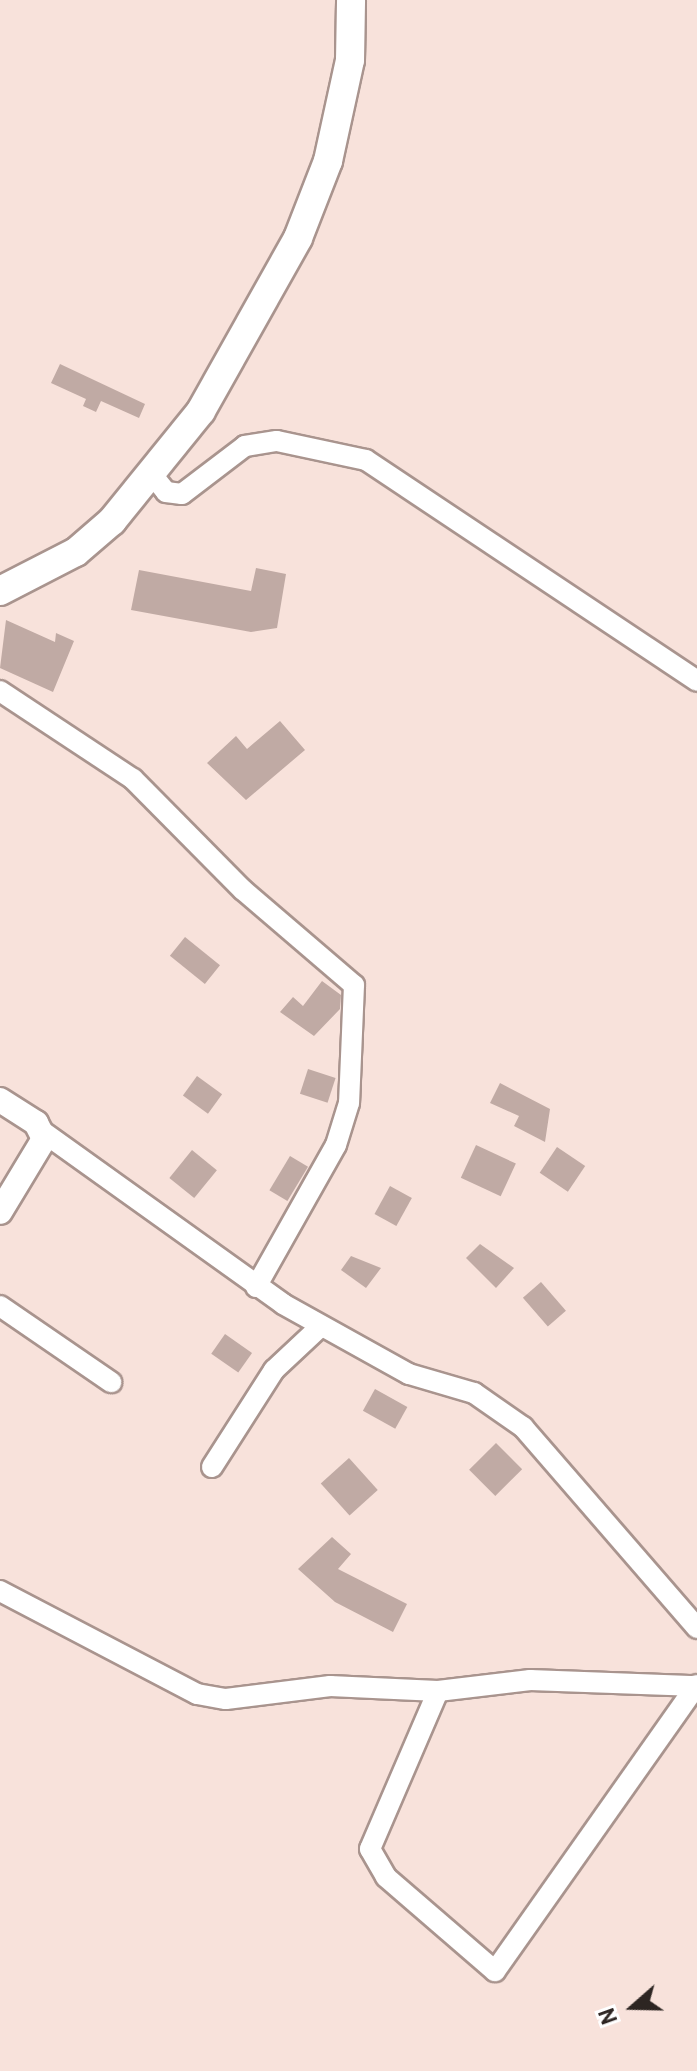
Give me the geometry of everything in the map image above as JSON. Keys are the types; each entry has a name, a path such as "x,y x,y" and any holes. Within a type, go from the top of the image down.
{"main road":[{"path":"0,591 76,552 154,477 201,411 298,238 343,111 351,0"}],"street":[{"path":"154,477 166,492 182,494 245,446 277,441 366,460 697,681"},
{"path":"0,691 133,779 243,890 354,985 349,1103 341,1131 325,1174 256,1287"},
{"path":"0,1100 256,1287 409,1374 474,1393 523,1427 697,1628"},
{"path":"0,1212 44,1145 43,1132"},
{"path":"0,1306 111,1382"},
{"path":"212,1467 274,1370 321,1326"},
{"path":"0,1591 197,1694 226,1699 357,1686 438,1691 530,1680 697,1685"},
{"path":"438,1691 370,1849 386,1877 495,1971 697,1685"}],"building":[{"path":"60,364 145,404 139,418 101,401 96,412 83,406 86,399 51,383"},
{"path":"256,568 286,574 277,628 251,632 131,610 139,570 251,591"},
{"path":"6,620 55,642 56,633 74,641 53,692 0,668"},
{"path":"280,721 305,750 246,800 207,763 236,736 247,749"},
{"path":"185,937 220,965 205,984 170,956"},
{"path":"322,981 341,995 340,1009 314,1036 280,1012 293,997 303,1006"},
{"path":"308,1069 336,1078 328,1103 300,1094"},
{"path":"197,1076 222,1094 208,1114 183,1095"},
{"path":"500,1083 550,1109 545,1142 514,1126 519,1116 490,1103"},
{"path":"476,1145 516,1164 501,1196 461,1178"},
{"path":"557,1147 585,1166 568,1192 540,1173"},
{"path":"192,1150 217,1170 194,1198 169,1178"},
{"path":"290,1156 308,1167 287,1201 269,1190"},
{"path":"390,1186 412,1198 396,1226 374,1214"},
{"path":"480,1244 514,1268 496,1288 466,1258"},
{"path":"351,1256 381,1268 366,1288 341,1270"},
{"path":"541,1282 566,1311 548,1326 523,1298"},
{"path":"225,1334 252,1353 238,1373 211,1354"},
{"path":"375,1389 407,1407 395,1429 363,1411"},
{"path":"496,1443 522,1469 495,1496 469,1470"},
{"path":"349,1458 378,1490 350,1515 321,1483"},
{"path":"332,1537 351,1554 338,1569 407,1604 393,1632 335,1602 298,1569"}]}
